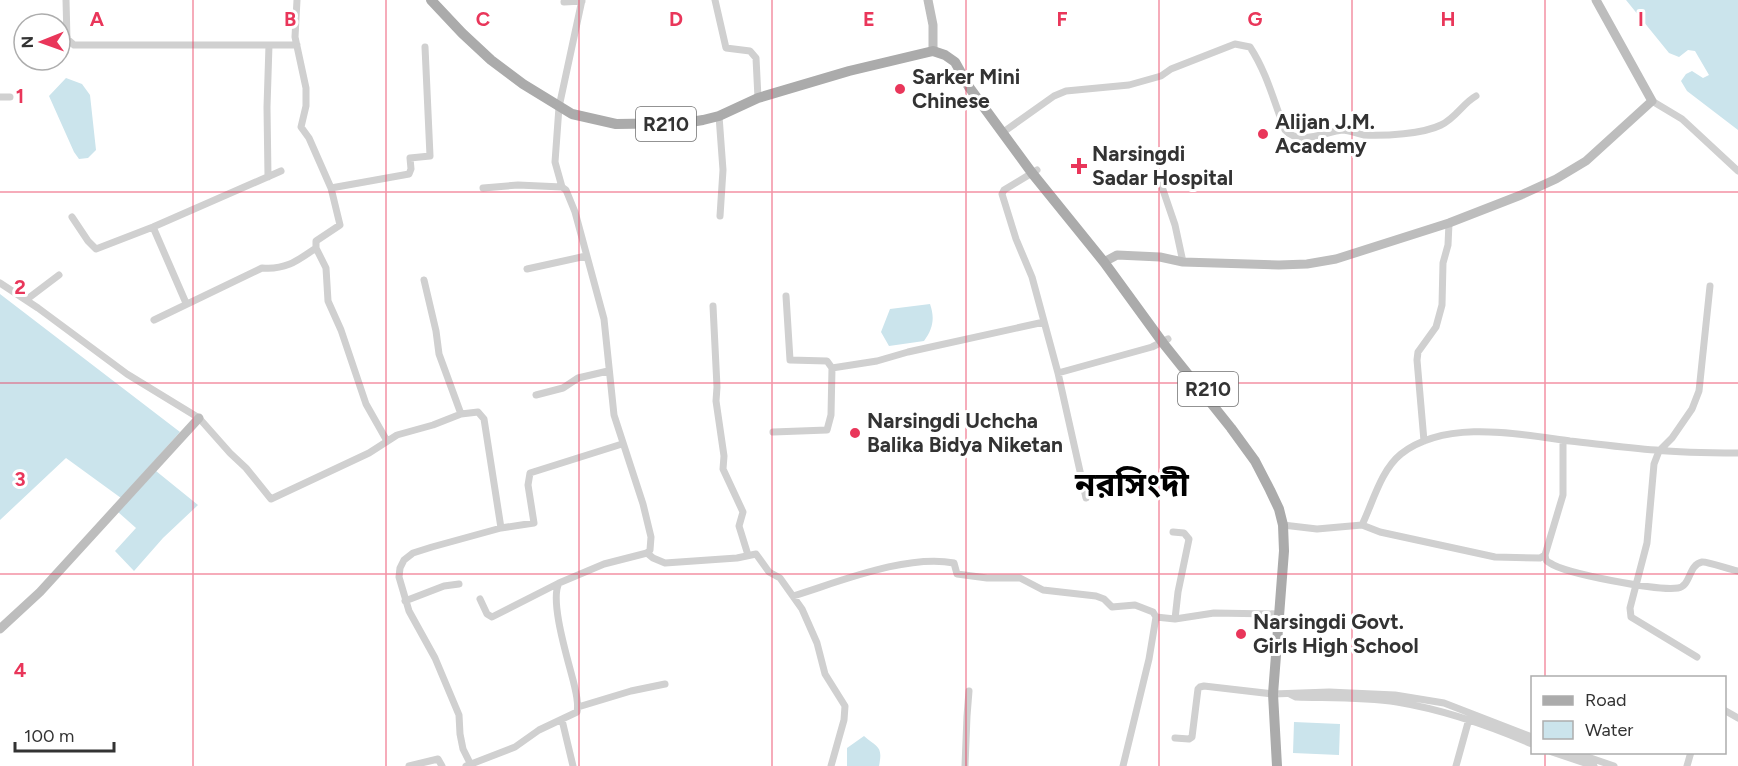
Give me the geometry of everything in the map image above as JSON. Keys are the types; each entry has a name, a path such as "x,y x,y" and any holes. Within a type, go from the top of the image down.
{"main road":[{"name":"R210","path":"431,0 491,60 523,84 572,114 616,124 684,123 718,116 758,98 849,71 933,51 955,62 966,82 1106,260 1255,461 1279,509 1286,526 1290,551 1277,766"},
{"name":"R210","path":"1282,766 1280,614 1286,526"}],"street":[{"path":"66,0 67,39 74,45 297,45"},
{"path":"297,0 295,37 306,88 306,106 301,127 309,138 331,188 340,225 316,241 316,248 326,268 328,302 366,404 387,441"},
{"path":"715,0 726,48 750,51 756,58 758,98"},
{"path":"928,0 933,25 933,51"},
{"path":"1596,0 1652,101 1682,119 1738,171"},
{"path":"480,599 487,614 492,617 558,583 604,564 647,553 650,550 651,537 643,504 614,415 604,319 573,207 562,187 555,156 559,108 582,1 564,2"},
{"path":"1005,131 1054,96 1066,91 1129,85 1161,76 1171,69 1234,44 1250,47 1255,54 1263,68 1285,130 1293,137 1304,138 1343,130 1372,135 1430,129 1443,124 1476,96"},
{"path":"268,177 269,45"},
{"path":"331,188 409,174 410,159 430,156 425,47"},
{"path":"0,97 10,97"},
{"path":"1106,260 1117,255 1133,255 1183,262 1279,265 1307,264 1336,259 1449,223 1556,179 1586,161 1652,101"},
{"path":"718,116 723,170 720,216"},
{"path":"72,217 96,249 153,227 281,171"},
{"path":"1035,171 1004,190 1002,194 1016,239 1032,278 1044,321 1086,498"},
{"path":"1161,184 1175,225 1183,262"},
{"path":"483,188 518,185 562,187"},
{"path":"1424,441 1417,360 1418,352 1436,327 1442,305 1443,263 1448,245 1449,223"},
{"path":"153,227 186,303"},
{"path":"154,320 262,268 275,269 288,266 316,248"},
{"path":"527,269 586,256"},
{"path":"26,300 59,275"},
{"path":"424,280 439,354 461,414"},
{"path":"0,283 127,374 199,418 246,468 271,499 369,453 397,435 461,414 478,412 484,418 501,528"},
{"path":"1697,657 1631,618 1630,608 1638,585 1647,543 1652,477 1659,451 1684,421 1699,391 1710,286"},
{"path":"772,432 827,430 831,415 832,368 827,361 790,360 786,296"},
{"path":"713,306 716,401 724,456 723,469 743,512 739,526 748,555"},
{"path":"832,368 877,361 1044,321"},
{"path":"1058,373 1166,341"},
{"path":"536,395 563,388 578,378 608,371"},
{"path":"0,629 40,591 199,418"},
{"path":"1362,525 1386,470 1401,454 1424,441 1473,432 1504,432 1659,451 1738,453"},
{"path":"1563,440 1563,495 1545,555 1546,560 1558,567 1602,579 1679,588 1683,586 1693,567 1701,562 1738,571"},
{"path":"558,583 556,592 558,615 578,707 577,712 539,730 515,747 468,765 460,734 459,715 435,658 409,611 399,577 400,568 404,560 413,554 432,547 501,528 534,523 528,485 530,473 622,444"},
{"path":"1286,526 1317,529 1362,525 1380,532 1495,557 1540,558 1545,555"},
{"path":"1173,532 1184,533 1189,539 1175,619"},
{"path":"647,553 664,563 737,558 756,554 769,572 780,578 807,619 817,643 825,674 845,706 844,720 831,766"},
{"path":"792,596 897,565 944,561 954,563 957,574 987,578 1020,578 1043,590 1096,596 1104,599 1112,607 1135,605 1154,612 1156,618 1149,659 1123,766"},
{"path":"405,601 444,586 459,584"},
{"path":"1156,618 1175,619 1214,613 1280,614"},
{"path":"578,707 631,691 665,684"},
{"path":"1175,738 1189,739 1192,737 1200,687 1296,697 1395,702 1443,711 1531,743"},
{"path":"965,766 969,691"},
{"path":"1281,694 1329,692 1395,695 1444,703 1531,736"},
{"path":"1456,766 1469,719"},
{"path":"562,720 573,766"},
{"path":"1555,754 1594,766"},
{"path":"1576,754 1614,766"},
{"path":"409,766 434,759 438,759 442,766"}],"water":[{"path":"1626,0 1738,0 1738,130 1687,91 1681,81 1686,74 1692,71 1703,78 1709,75 1695,51 1688,50 1679,57 1669,53"},
{"path":"66,78 82,84 90,95 96,150 88,158 79,159 74,152 49,96"},
{"path":"0,294 180,432 121,498 66,458 0,520"},
{"path":"930,304 932,323 924,341 889,346 881,332 890,309"},
{"path":"156,471 198,505 163,538 134,571 115,551 136,528 118,512"},
{"path":"1294,722 1340,724 1339,755 1293,753"},
{"path":"864,736 880,751 879,766 847,766 847,748"}],"place":[{"name":"Sarker Mini Chinese","path":"900,89"},
{"name":"Alijan J.M. Academy","path":"1263,134"},
{"name":"Narsingdi Sadar Hospital","path":"1079,166"},
{"name":"Narsingdi Uchcha Balika Bidya Niketan","path":"855,433"},
{"name":"Narsingdi Govt. Girls High School","path":"1241,634"}],"district":[{"name":"নরসিংদী","path":"1132,484"}]}
